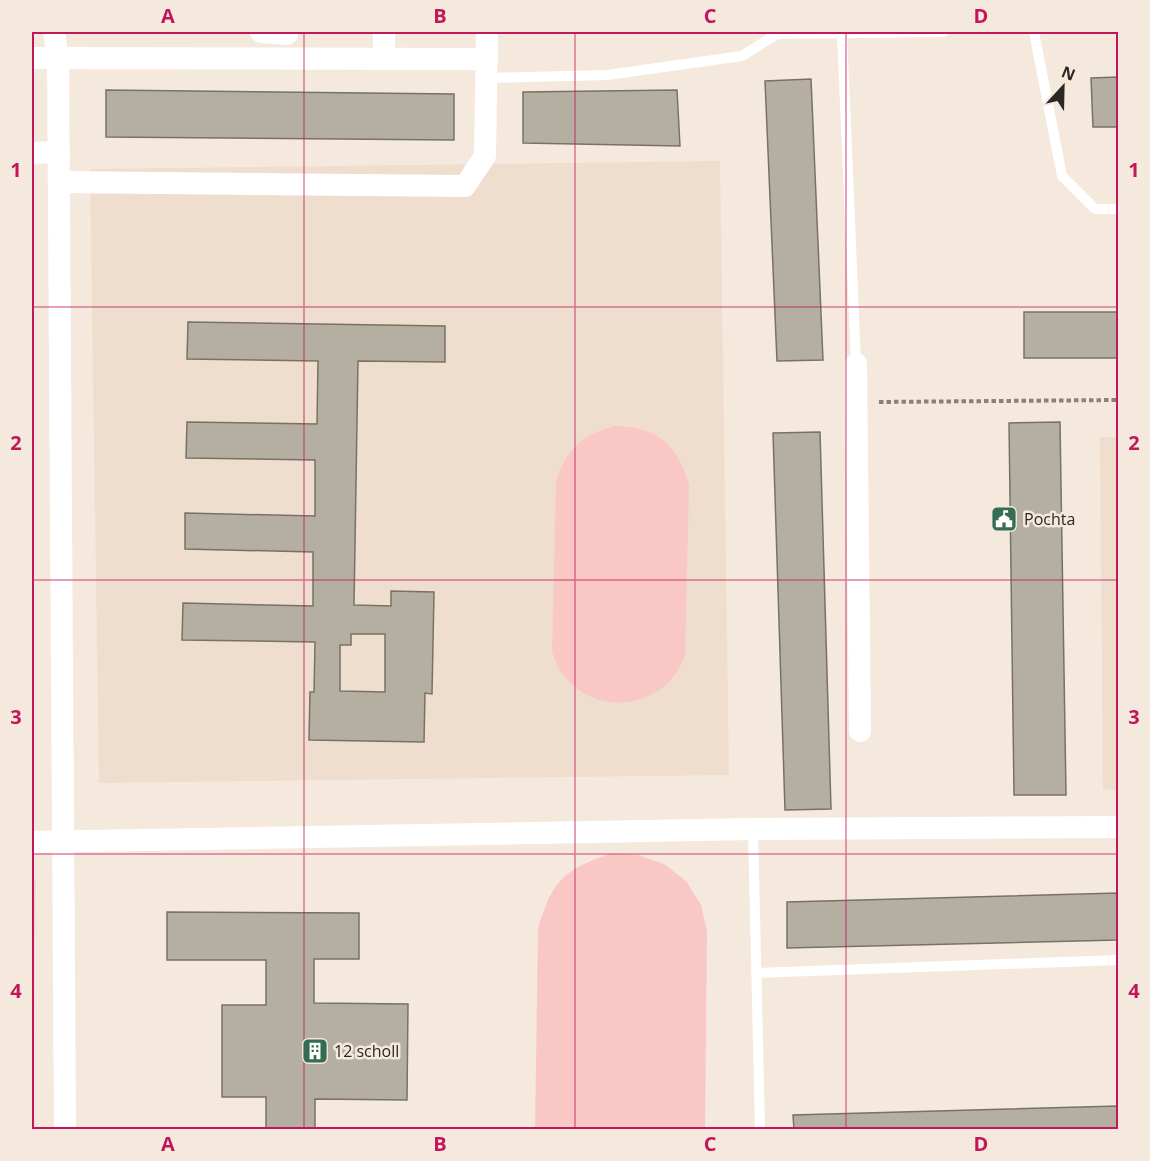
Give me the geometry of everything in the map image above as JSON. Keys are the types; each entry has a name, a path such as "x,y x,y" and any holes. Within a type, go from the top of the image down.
{"street":[{"path":"54,32 58,58 59,152 65,1130"},
{"path":"261,32 287,34"},
{"path":"384,32 384,58"},
{"path":"59,182 465,186 485,156 487,32"},
{"path":"32,58 384,58 487,68"},
{"path":"32,153 59,152"},
{"path":"856,364 860,731"},
{"path":"32,842 753,829 1119,827"}],"lane":[{"path":"487,68 607,75 742,56 777,34 944,32"},
{"path":"1034,32 1062,176 1095,209 1119,209"},
{"path":"842,33 856,364"},
{"path":"753,829 760,1130"},
{"path":"756,973 1119,960"}],"path":[{"path":"856,402 1119,400"}],"shaded area":[{"path":"720,161 729,775 99,783 90,169"},
{"path":"614,426 642,430 663,440 678,458 689,485 685,656 674,676 662,688 648,696 617,703 587,695 573,686 560,671 552,652 556,481 565,460 577,445 592,434"},
{"path":"1100,437 1118,437 1118,790 1103,789"},
{"path":"610,854 638,855 664,864 686,881 701,905 707,931 705,1129 535,1129 538,929 548,900 562,880 581,865"},
{"path":"32,879 36,879 33,1113 32,1113"}],"building":[{"path":"1118,77 1118,127 1093,127 1091,78"},
{"path":"811,79 823,360 777,361 765,81"},
{"path":"106,90 454,94 454,140 106,137"},
{"path":"677,90 680,146 523,143 523,92"},
{"path":"1024,312 1118,312 1118,358 1024,358"},
{"path":"188,322 445,326 445,362 358,361 354,605 391,606 391,591 434,592 432,694 425,693 424,742 309,740 310,692 314,692 315,642 182,640 183,603 313,606 313,552 185,549 185,513 315,516 315,460 186,458 187,422 317,424 318,361 187,359","holes":["351,634 385,634 385,692 340,691 340,645 351,645"]},
{"path":"1060,422 1066,795 1014,795 1009,423"},
{"path":"820,432 831,809 785,810 773,433"},
{"path":"1118,893 1118,940 787,948 787,902"},
{"name":"12 scholl","path":"167,912 359,913 359,959 314,959 314,1003 408,1004 407,1100 315,1099 315,1130 266,1130 266,1097 222,1097 222,1005 266,1005 266,960 167,960"},
{"path":"1118,1106 1118,1130 794,1130 793,1115"}],"place":[{"name":"Pochta","path":"1004,519"},
{"name":"12 scholl","path":"315,1051"}]}
